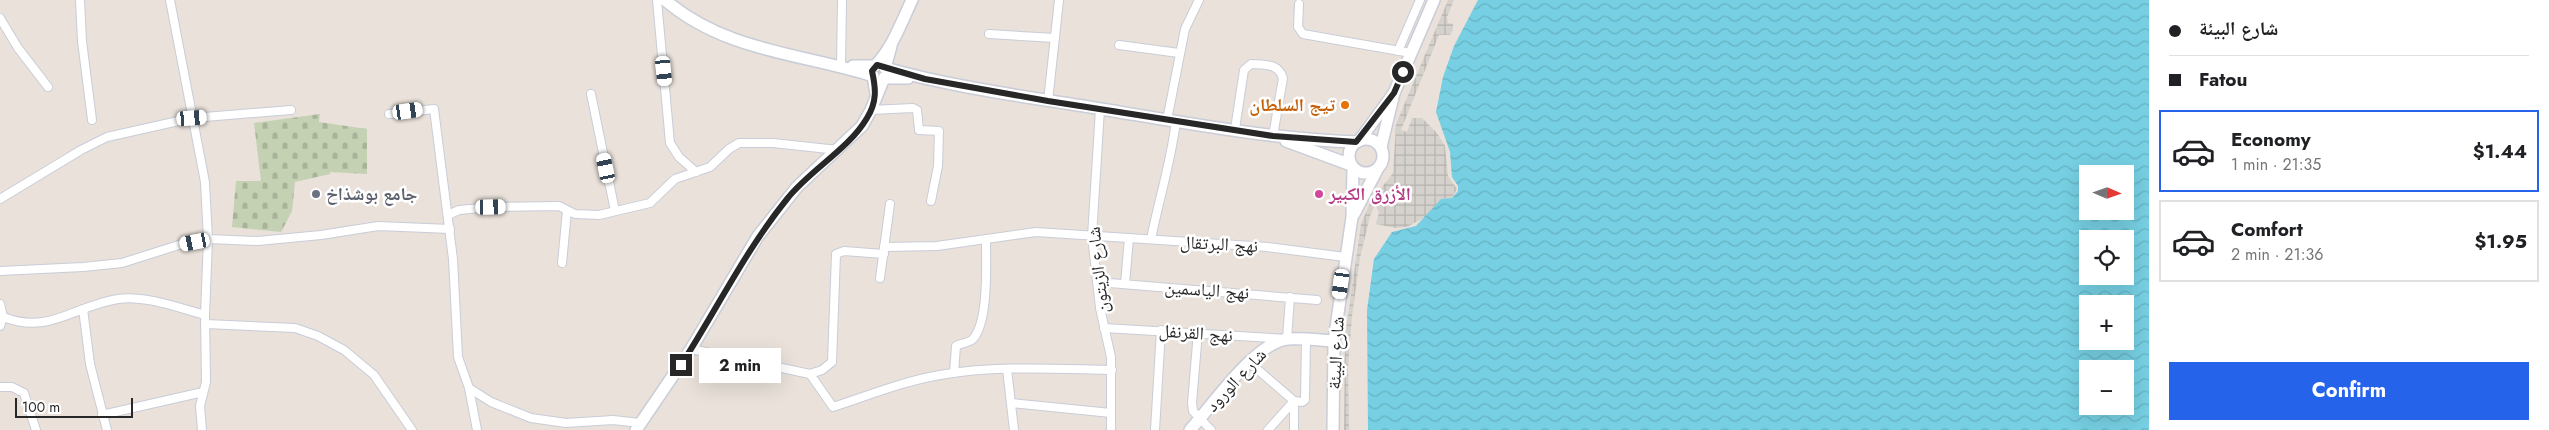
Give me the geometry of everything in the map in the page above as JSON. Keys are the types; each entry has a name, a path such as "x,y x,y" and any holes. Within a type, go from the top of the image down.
{"main road":[{"path":"664,0 705,25 750,46 794,58 1048,101 1273,136 1374,141 1381,148"},
{"path":"638,426 692,349 758,236 797,187 856,133 871,110 876,94 879,72 912,0"},
{"path":"1273,136 1352,166 1362,173 1377,170 1383,159 1381,148 1394,93 1434,0"},
{"path":"1352,166 1349,155 1394,93"},
{"name":"شارع البيئة","path":"1333,430 1334,341 1352,218 1352,166"},
{"name":"شارع البيئة","path":"1352,218 1377,170"},
{"path":"1288,339 1334,341"},
{"name":"شارع الورود","path":"1190,430 1249,362 1265,347 1288,339"}],"street":[{"path":"80,0 82,42 92,120"},
{"path":"170,0 205,182 208,240 204,355 206,382 200,406 202,430"},
{"path":"657,0 670,143 679,157 696,172"},
{"path":"1048,101 1059,0"},
{"path":"1151,239 1163,181 1171,161 1171,121 1179,53 1187,23 1199,0"},
{"path":"1398,51 1420,0"},
{"path":"841,66 842,1"},
{"path":"1299,4 1298,27 1303,34 1411,53"},
{"path":"0,18 18,48 48,87"},
{"path":"989,34 1056,38"},
{"path":"1118,45 1179,53"},
{"path":"1235,129 1244,70 1252,64 1275,66 1281,71 1283,78 1273,136"},
{"path":"591,94 615,211"},
{"path":"871,110 914,108 917,110 920,130 939,131 938,166 931,201"},
{"path":"389,114 434,109 442,186 450,229 458,357 469,388 477,430"},
{"name":"شارع الزيتون","path":"1100,109 1092,236 1097,282 1112,370 1110,430"},
{"path":"0,199 81,150 107,137 192,118 291,110"},
{"path":"448,215 459,210 491,207 559,206 567,211 585,216 615,211 650,203 675,179 710,167 738,143 838,150"},
{"path":"880,278 890,204"},
{"path":"562,263 567,211"},
{"path":"0,271 83,267 122,262 182,244 208,240 258,241 322,235 378,226 450,229"},
{"name":"نهج البرتقال","path":"810,374 822,370 832,362 836,254 844,251 937,246 1036,232 1267,246 1345,257"},
{"path":"1124,284 1129,238"},
{"path":"954,373 956,346 971,341 975,337 981,318 986,291 986,239"},
{"name":"نهج الياسمين","path":"1097,282 1318,300"},
{"path":"1288,339 1290,297"},
{"path":"3,317 17,322 39,324 114,300 137,300 205,315"},
{"path":"0,304 3,317 0,326"},
{"path":"83,309 90,364 107,430"},
{"path":"206,324 296,328 318,336 344,350 374,375 412,430"},
{"name":"نهج القرنفل","path":"1104,328 1198,332 1288,339"},
{"path":"1155,430 1161,330"},
{"path":"1198,332 1192,403 1194,411 1212,430"},
{"path":"1249,362 1294,401 1302,402 1305,400 1306,340"},
{"path":"692,349 810,374 833,407 924,379 954,373 1007,369 1112,370"},
{"path":"1007,369 1014,430"},
{"path":"0,387 12,387 24,393 36,430"},
{"path":"469,388 491,402 531,418 566,423 613,420 638,426"},
{"path":"102,415 203,392"},
{"path":"1268,430 1294,401"},
{"path":"1294,401 1294,430"},
{"path":"474,415 483,403 491,402"},
{"path":"1012,403 1111,413"}],"green space":[{"path":"320,114 319,122 367,129 367,174 330,172 330,174 295,182 292,211 281,232 232,227 236,181 261,181 254,123"}],"shaded area":[{"path":"1448,0 1454,0 1447,17 1448,23 1453,24 1453,30 1450,35 1439,35 1401,130 1407,132 1412,118 1422,118 1437,133 1445,146 1448,176 1457,189 1452,198 1441,199 1425,217 1407,227 1396,228 1376,224 1379,212 1375,205 1370,216 1360,258 1352,316 1348,368 1349,430 1344,430 1345,337 1361,224 1371,201 1393,173 1396,124"}],"water":[{"path":"1478,0 2149,0 2149,430 1368,430 1367,310 1374,259 1392,232 1416,226 1441,199 1452,198 1458,191 1458,186 1452,177 1450,152 1436,112 1443,77 1454,46"}],"place":[{"name":"تيج السلطان","path":"1345,105"},
{"name":"جامع بوشذاخ","path":"316,194"},
{"name":"الأزرق الكبير","path":"1319,194"}],"route":[{"path":"681,365 692,349 734,273 772,217 797,187 819,165 849,141 867,119 876,94 876,84 872,71 877,65 925,79 1048,101 1273,136 1356,142 1394,93 1403,72"}]}
